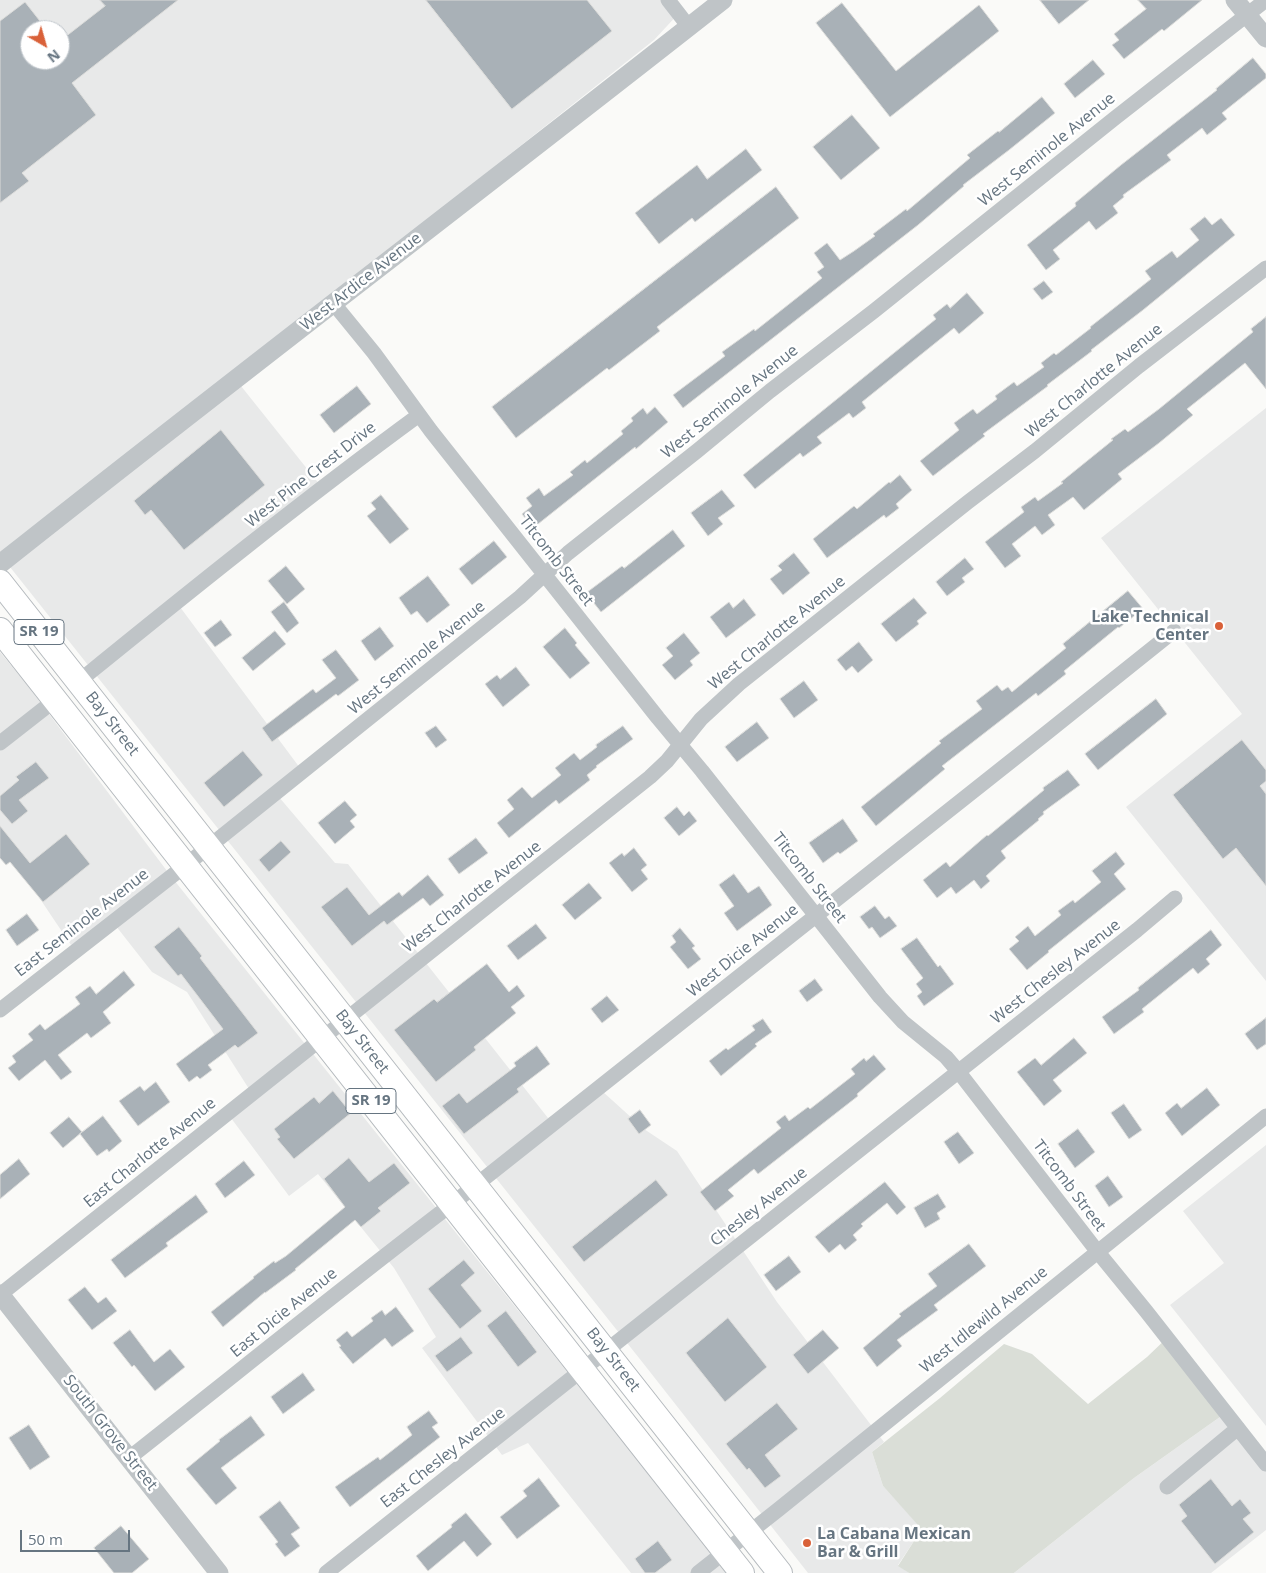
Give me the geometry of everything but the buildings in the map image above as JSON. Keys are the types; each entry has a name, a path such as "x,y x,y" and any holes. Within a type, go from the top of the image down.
{"main road":[{"name":"Bay Street","path":"0,582 78,682 214,841 345,1020 780,1573"},
{"name":"Bay Street","path":"0,630 742,1573"}],"street":[{"path":"668,0 689,27"},
{"name":"West Ardice Avenue","path":"0,564 723,0"},
{"path":"1235,0 1266,38"},
{"name":"West Seminole Avenue","path":"186,865 520,597 568,553 770,391 1266,0"},
{"name":"West Charlotte Avenue","path":"321,1038 650,777 667,761 701,719 739,684 1266,268"},
{"name":"Titcomb Street","path":"334,304 545,575 880,997 902,1022 946,1057 958,1071 1097,1251 1266,1464"},
{"name":"West Pine Crest Drive","path":"78,682 225,564 419,415"},
{"name":"West Dicie Avenue","path":"452,1204 1174,631"},
{"path":"4,740 55,700"},
{"name":"East Seminole Avenue","path":"0,1010 186,865"},
{"name":"West Chesley Avenue","path":"958,1071 1175,898"},
{"name":"East Charlotte Avenue","path":"0,1294 321,1038"},
{"name":"Chesley Avenue","path":"582,1370 958,1071"},
{"name":"West Idlewild Avenue","path":"698,1573 1266,1116"},
{"name":"East Dicie Avenue","path":"134,1454 452,1204"},
{"name":"South Grove Street","path":"0,1294 134,1454 219,1573"},
{"name":"East Chesley Avenue","path":"326,1573 582,1370"},
{"path":"1166,1487 1238,1428"}],"shaded area":[{"path":"0,0 670,0 680,12 654,40 0,553"},
{"path":"241,386 324,490 180,607 300,768 273,790 335,863 348,864 548,1118 602,1091 644,1129 677,1151 777,1302 884,1442 872,1452 883,1486 917,1523 914,1541 898,1565 909,1573 808,1573 10,567"},
{"name":"Lake Technical Center","path":"1266,408 1266,981 1126,807 1242,714 1101,538"},
{"path":"0,652 28,686 170,875 728,1573 631,1573 528,1443 502,1455 422,1348 436,1337 394,1268 318,1174 289,1196 228,1114 251,1092 187,992 152,972 112,921 71,945 0,843"},
{"path":"1266,1145 1266,1426 1170,1305 1224,1263 1183,1211"},
{"path":"1170,1335 1227,1412 1134,1478 1014,1573 909,1573 898,1566 914,1541 917,1524 883,1486 872,1452 1004,1344 1032,1354 1088,1404 1147,1357"},
{"path":"1227,1412 1266,1464 1266,1530 1211,1573 1014,1573 1134,1478"}],"place":[{"name":"Lake Technical Center","path":"1219,626"},
{"name":"La Cabana Mexican Bar & Grill","path":"807,1543"}]}
